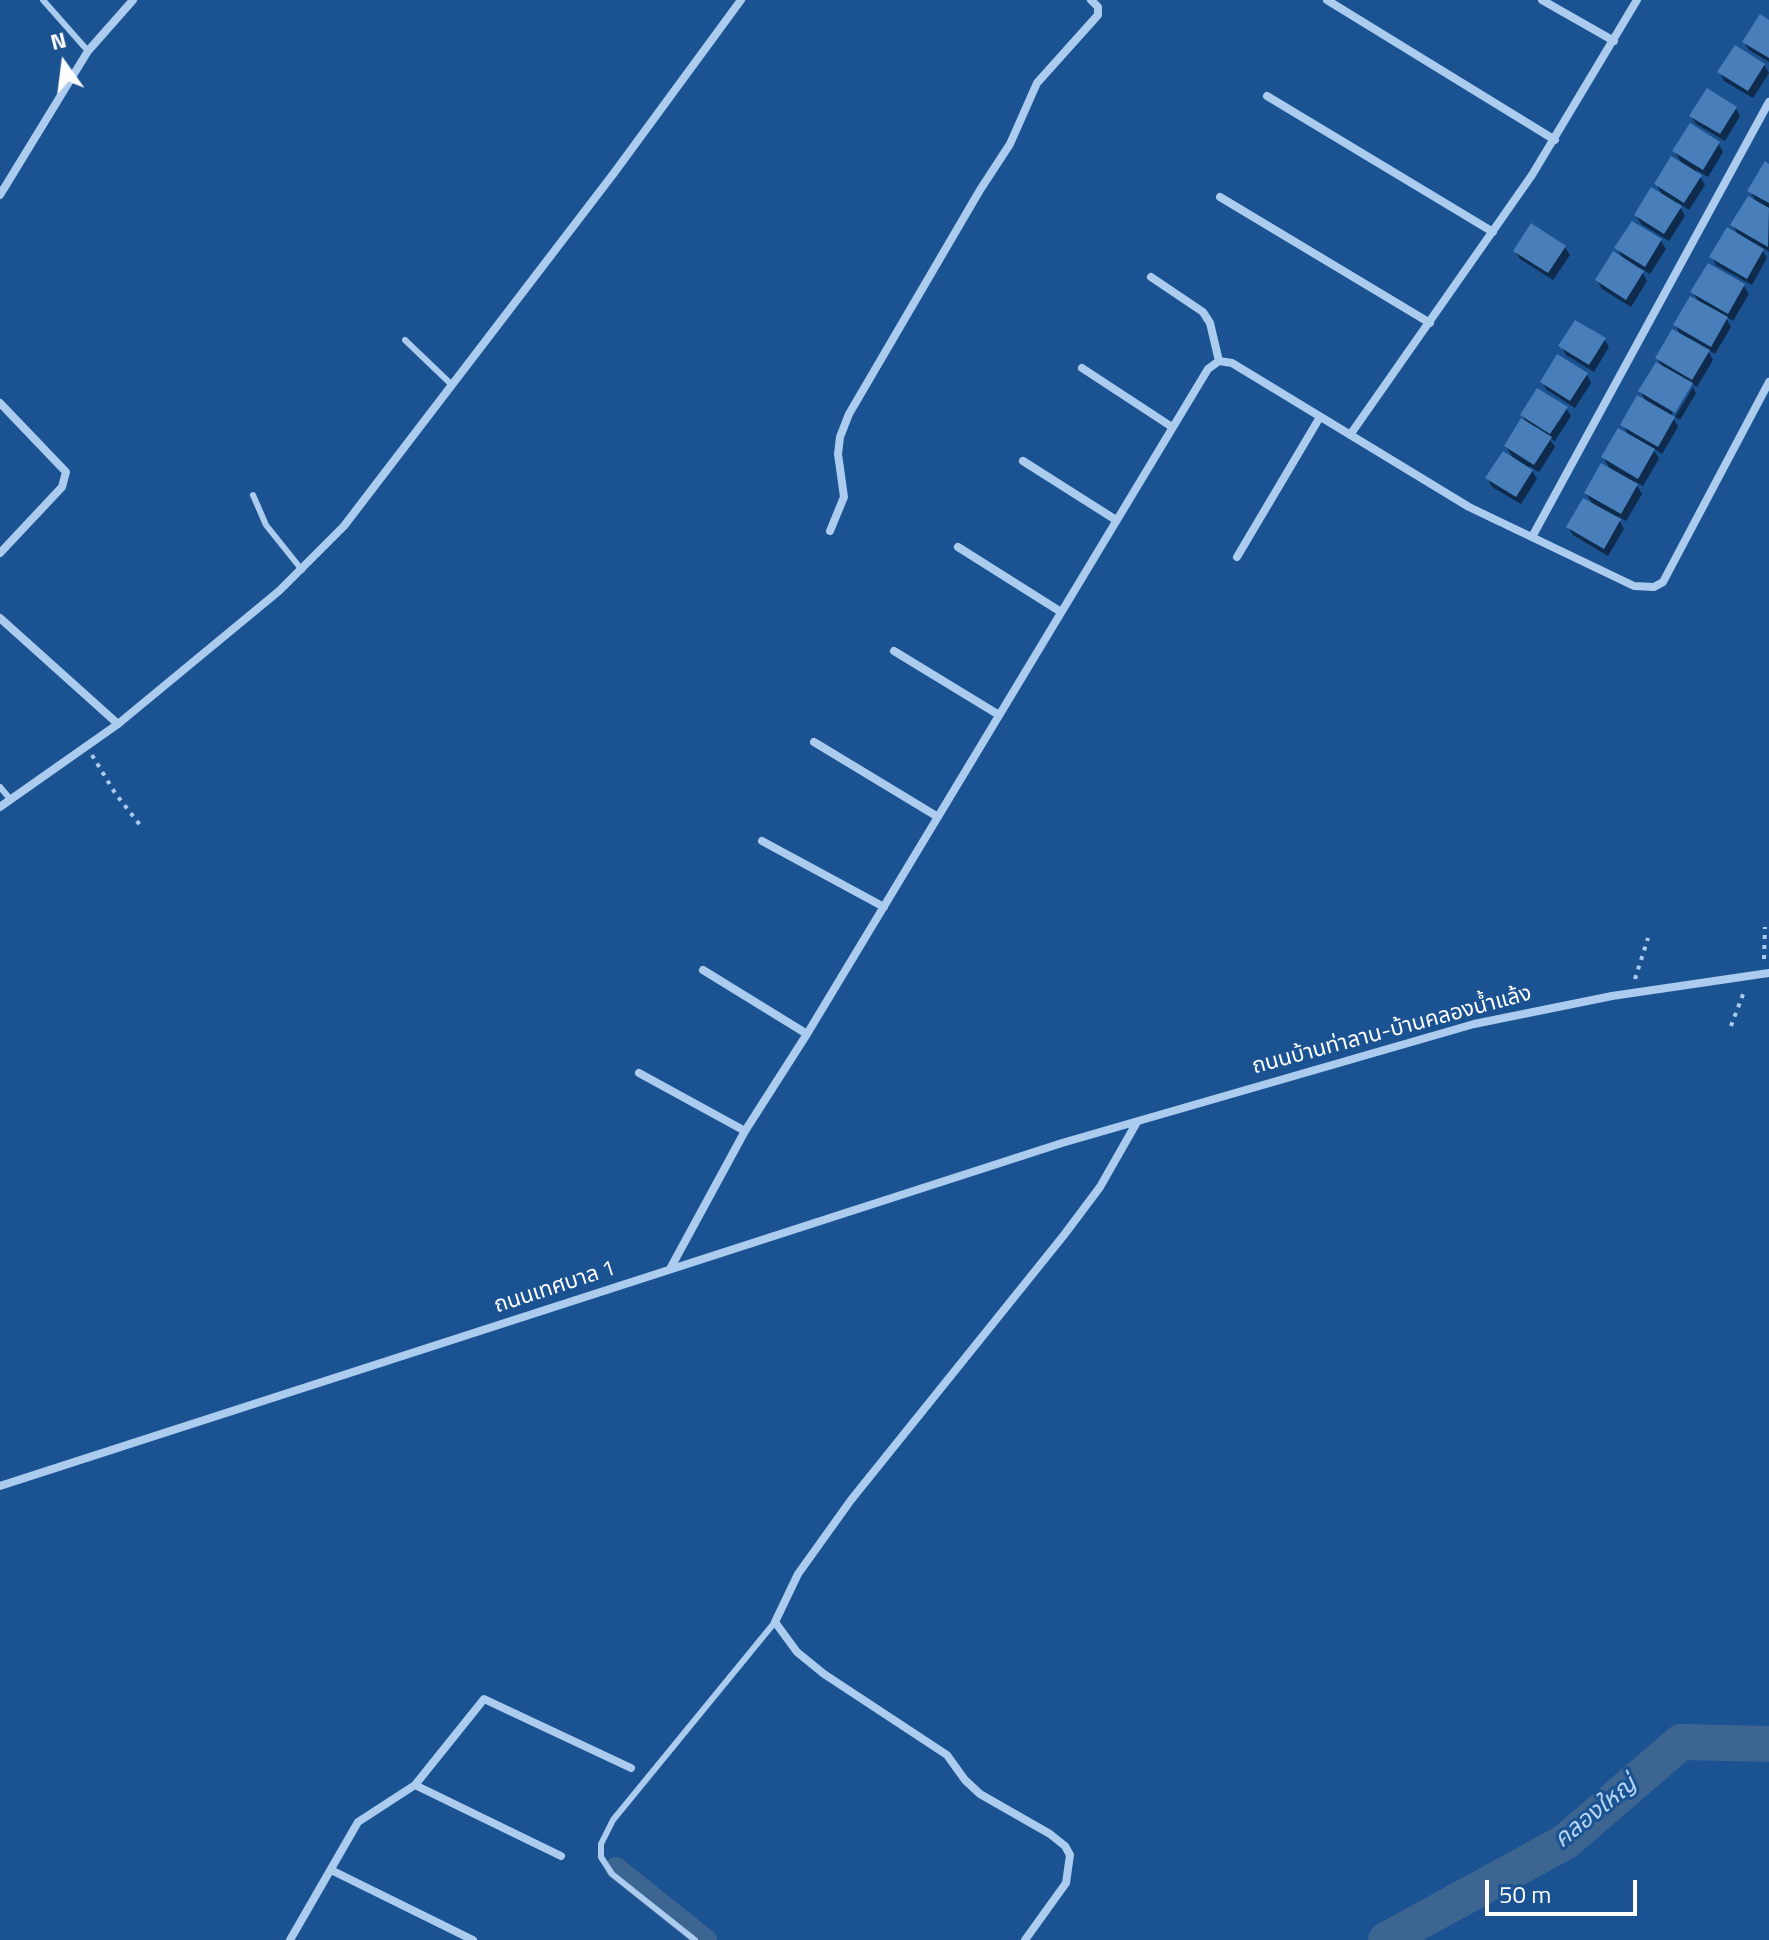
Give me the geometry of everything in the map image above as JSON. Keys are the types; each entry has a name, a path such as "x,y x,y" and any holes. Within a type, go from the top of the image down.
{"street":[{"path":"0,195 88,51 133,0"},
{"path":"0,807 118,724 302,570 344,526 614,173 741,0"},
{"path":"830,531 844,497 838,454 840,437 854,403 1010,144 1037,83 1098,15 1098,7 1091,0"},
{"path":"1327,0 1555,140"},
{"path":"1542,0 1614,41"},
{"path":"1350,435 1555,140 1637,0"},
{"path":"1267,96 1493,232"},
{"path":"1532,537 1769,102"},
{"path":"1220,197 1430,323"},
{"path":"1151,277 1203,312 1210,323 1219,361"},
{"path":"670,1270 745,1131 807,1034 1208,369 1219,361 1232,363 1469,507 1634,586 1654,587 1663,582 1769,382"},
{"path":"1082,368 1172,427"},
{"path":"0,403 66,472 62,487 0,553"},
{"path":"1237,557 1320,417"},
{"path":"1023,461 1116,520"},
{"path":"958,547 1061,612"},
{"path":"0,618 118,724"},
{"path":"894,651 999,715"},
{"path":"814,742 938,817"},
{"path":"762,841 884,907"},
{"path":"703,970 807,1034"},
{"name":"ถนนบ้านท่าลาน-บ้านคลองน้ำแล้ง","path":"1122,1126 1474,1024 1631,993 1766,973"},
{"path":"639,1073 745,1131"},
{"path":"1025,1940 1066,1883 1070,1855 1065,1846 1050,1834 980,1794 965,1780 947,1755 824,1674 797,1652 775,1622 798,1574 851,1500 1064,1235 1100,1187 1137,1122"},
{"name":"ถนนเทศบาล 1","path":"0,1486 1122,1126"},
{"path":"290,1940 358,1822 415,1785 484,1699 631,1768"},
{"path":"415,1785 561,1856"},
{"path":"331,1870 473,1940"}],"lane":[{"path":"43,0 88,51"},
{"path":"405,340 452,385"},
{"path":"253,495 266,525 302,570"},
{"path":"0,787 11,800"},
{"path":"695,1940 612,1874 601,1857 601,1844 613,1820 775,1622"}],"path":[{"path":"87,746 105,778 140,825"},
{"path":"1765,927 1766,973"},
{"path":"1631,993 1648,938"},
{"path":"1731,1026 1751,976"}],"building":[{"path":"1760,14 1769,20 1769,58 1742,42"},
{"path":"1735,45 1765,64 1748,91 1717,72"},
{"path":"1707,88 1737,107 1720,134 1689,116"},
{"path":"1690,123 1720,142 1703,170 1672,151"},
{"path":"1671,156 1702,175 1684,203 1654,184"},
{"path":"1765,161 1769,164 1769,203 1747,191"},
{"path":"1651,187 1682,206 1664,234 1634,215"},
{"path":"1748,196 1769,208 1768,247 1730,225"},
{"path":"1632,221 1662,239 1645,267 1614,248"},
{"path":"1531,223 1566,246 1548,273 1513,251"},
{"path":"1727,227 1764,249 1747,279 1709,257"},
{"path":"1613,251 1644,271 1626,300 1595,280"},
{"path":"1708,263 1745,284 1728,314 1690,292"},
{"path":"1690,296 1728,317 1711,347 1673,325"},
{"path":"1575,320 1606,338 1589,365 1558,346"},
{"path":"1672,329 1710,350 1692,380 1655,358"},
{"path":"1557,354 1588,373 1570,401 1540,382"},
{"path":"1656,362 1693,383 1675,413 1638,391"},
{"path":"1537,388 1568,407 1550,434 1520,415"},
{"path":"1637,395 1675,417 1658,447 1620,425"},
{"path":"1521,418 1552,437 1534,465 1504,446"},
{"path":"1618,428 1655,449 1638,479 1601,457"},
{"path":"1503,451 1533,470 1516,497 1485,478"},
{"path":"1601,463 1638,484 1621,514 1584,493"},
{"path":"1583,498 1621,519 1604,549 1566,527"}],"waterway":[{"name":"คลองใหญ่","path":"1386,1940 1565,1842 1681,1742 1769,1744"},
{"path":"616,1868 706,1940"}]}
